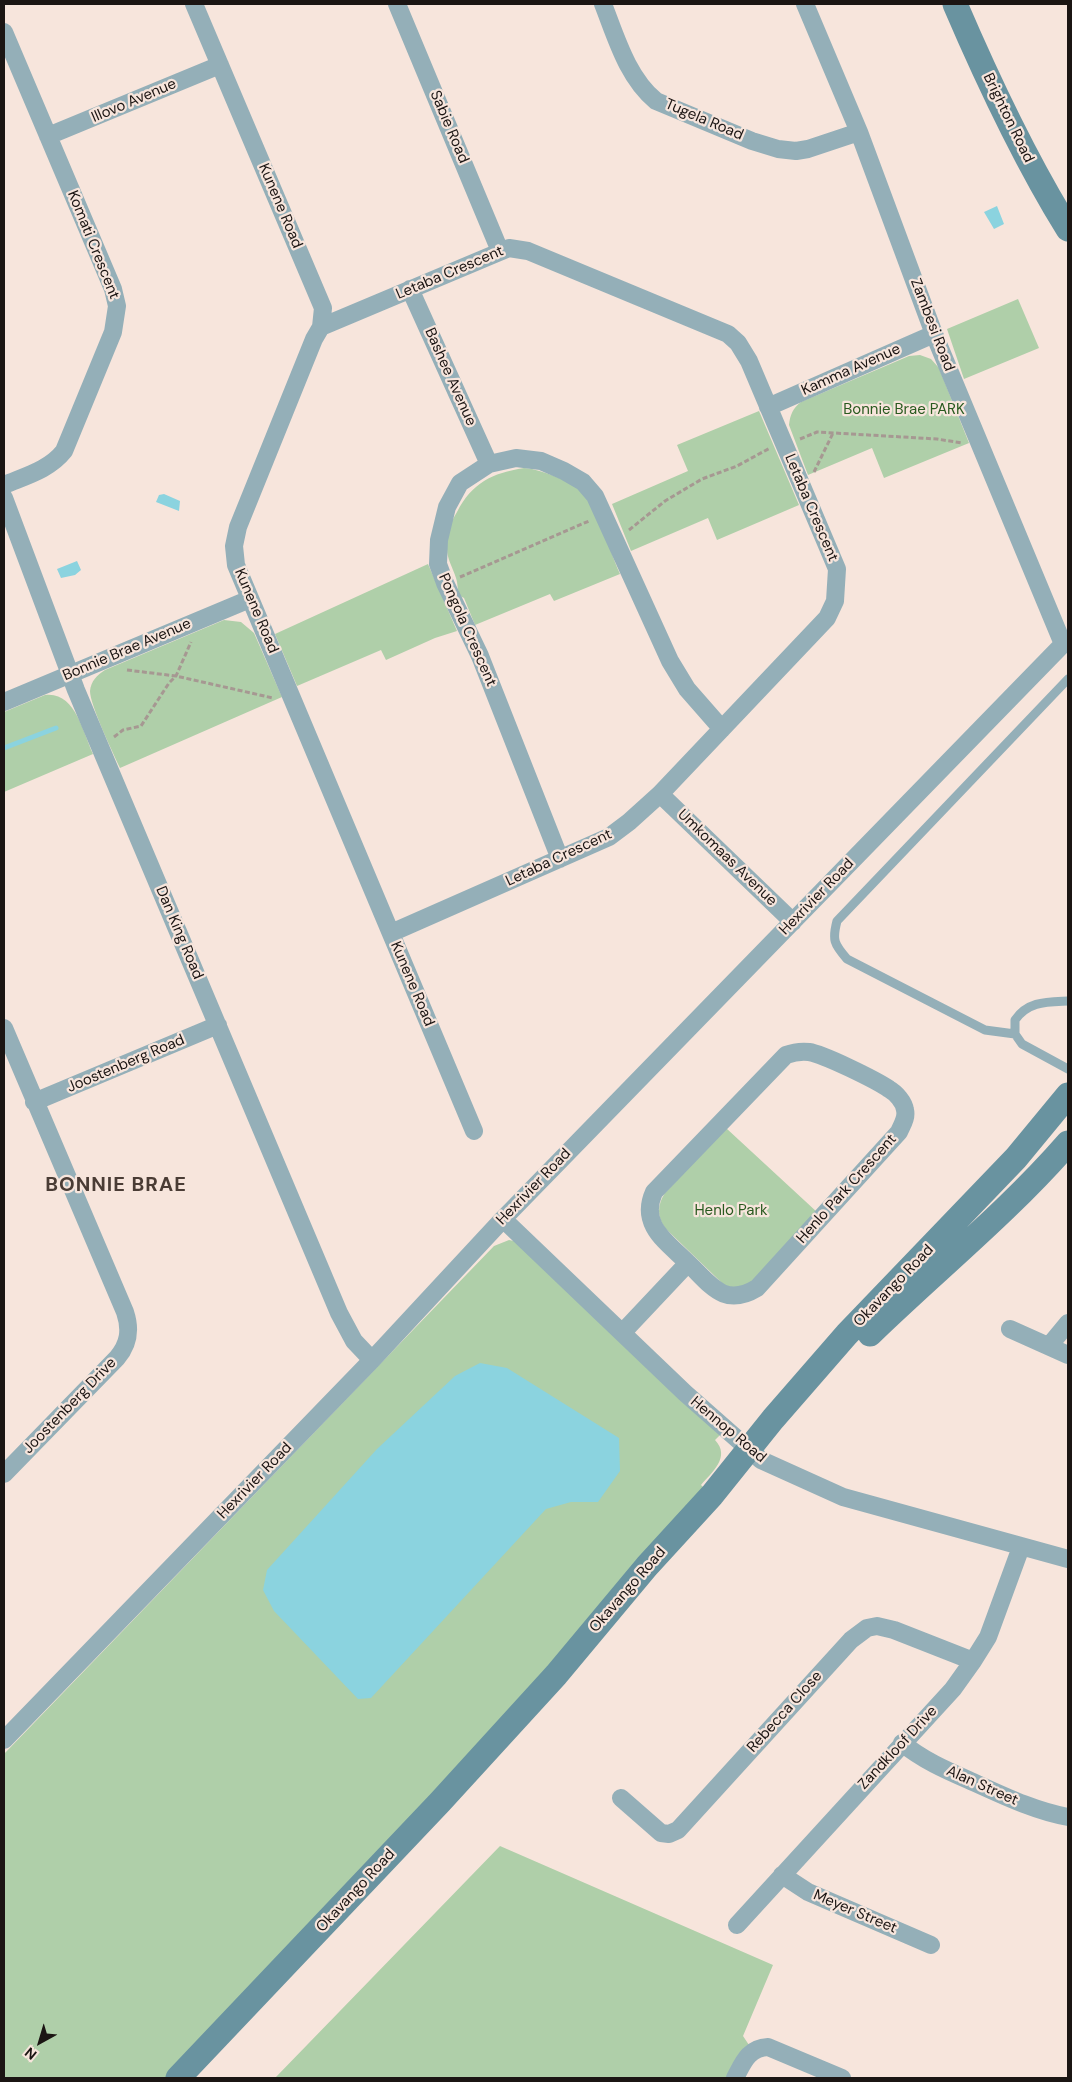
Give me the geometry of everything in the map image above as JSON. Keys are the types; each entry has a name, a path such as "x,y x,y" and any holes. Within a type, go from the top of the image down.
{"main road":[{"name":"Brighton Road","path":"955,4 1015,136 1068,229"},
{"name":"Okavango Road","path":"178,2078 440,1802 550,1682 647,1566 712,1495 755,1455 847,1334 1016,1158 1068,1095"},
{"name":"Okavango Road","path":"191,2078 496,1755 755,1455 865,1339 1039,1176 1068,1143"}],"street":[{"name":"Kunene Road","path":"194,4 323,308 321,327 314,340 235,537 234,556 236,565 474,1132"},
{"name":"Sabie Road","path":"397,4 500,251"},
{"name":"Tugela Road","path":"603,4 633,73 645,92 656,100 752,141 778,149 796,151 808,149 859,132"},
{"name":"Zambesi Road","path":"805,4 859,132 934,334 976,438 1066,642"},
{"name":"Komati Crescent","path":"4,32 113,289 117,306 113,332 64,451 59,458 44,468 4,485"},
{"name":"Illovo Avenue","path":"48,136 220,65"},
{"name":"Letaba Crescent","path":"321,327 509,248 528,251 728,334 742,347 837,569 835,601 827,618 660,794 629,822 609,837 391,933"},
{"name":"Bashee Avenue","path":"410,289 489,464"},
{"name":"Kamma Avenue","path":"768,407 934,334"},
{"name":"Pongola Crescent","path":"560,859 480,656 445,583 438,564 439,540 447,507 460,483 489,464 516,458 541,461 584,482 595,496 670,661 687,689 722,729"},
{"name":"Dan King Road","path":"4,498 70,674 339,1312 354,1341 372,1360"},
{"name":"Bonnie Brae Avenue","path":"4,702 250,598"},
{"name":"Hexrivier Road","path":"4,1740 372,1360 503,1219 1066,642"},
{"name":"Umkomaas Avenue","path":"660,794 793,922"},
{"name":"Joostenberg Road","path":"34,1102 218,1025"},
{"name":"Joostenberg Drive","path":"4,1028 125,1312 129,1330 125,1347 117,1358 4,1474"},
{"name":"Henlo Park Crescent","path":"794,1052 812,1052 890,1090 900,1099 906,1109 905,1120 899,1132 757,1288 738,1297 727,1296 715,1289 688,1263 657,1233 651,1221 650,1201 654,1192 786,1055 794,1052"},
{"name":"Hennop Road","path":"503,1219 685,1393 755,1455 843,1497 1068,1559"},
{"path":"623,1332 688,1263"},
{"path":"1049,1346 1068,1323"},
{"path":"1010,1329 1068,1355"},
{"name":"Zandkloof Drive","path":"737,1925 953,1689 988,1637 1021,1547"},
{"name":"Rebecca Close","path":"620,1798 661,1832 669,1834 678,1830 851,1640 867,1628 877,1626 894,1630 973,1661"},
{"name":"Alan Street","path":"902,1743 933,1764 1003,1796 1048,1813 1068,1816"},
{"name":"Meyer Street","path":"782,1875 808,1892 931,1945"},
{"path":"734,2078 747,2056 756,2049 768,2047 842,2078"}],"lane":[{"path":"1015,1034 985,1030 847,959 835,945 834,933 837,921 1068,679"},
{"path":"1068,1001 1036,1003 1025,1009 1015,1020 1015,1034 1022,1044 1068,1069"}],"path":[{"path":"614,541 665,501 702,479 738,466 769,448 784,445 817,432 937,439 961,444 976,438"},
{"path":"799,482 815,472 833,433"},
{"path":"445,583 585,522 605,520"},
{"path":"101,749 123,730 141,726 176,676 202,618"},
{"path":"112,657 125,670 176,676 274,698 291,696"}],"green space":[{"path":"1018,299 1039,348 964,379 947,329"},
{"name":"Bonnie Brae PARK","path":"920,355 931,359 939,368 969,443 884,478 872,448 808,475 789,425 794,409 801,402 909,356"},
{"path":"759,411 799,505 717,540 708,518 631,551 612,504 688,471 677,445"},
{"path":"524,468 561,479 580,491 592,507 620,574 554,601 550,594 475,625 464,598 460,596 458,591 456,578 447,553 449,530 463,502 476,487 493,476"},
{"path":"428,564 457,631 435,638 386,660 381,650 297,686 275,634"},
{"path":"224,620 241,622 254,633 282,697 120,768 102,729 91,698 90,691 95,679 105,670"},
{"path":"45,695 55,695 64,699 71,706 93,754 4,792 4,712"},
{"name":"Henlo Park","path":"726,1128 818,1213 745,1288 727,1287 722,1283 665,1228 659,1215 659,1206 665,1193"},
{"path":"509,1240 514,1241 720,1435 715,1440 721,1452 721,1458 714,1470 701,1485 706,1490 546,1678 165,2078 4,2078 4,1754 494,1246"},
{"path":"500,1846 773,1965 743,2036 749,2045 737,2058 726,2078 275,2078"}],"water":[{"path":"997,206 1004,224 994,229 984,212"},
{"path":"164,494 180,501 179,511 156,502 159,495"},
{"path":"77,561 81,570 75,575 61,578 57,569"},
{"path":"480,1363 507,1368 619,1438 620,1471 598,1502 571,1502 546,1509 371,1698 358,1699 274,1611 263,1590 267,1570 377,1449 455,1376"}],"waterway":[{"path":"4,748 56,728"}],"district":[{"name":"BONNIE BRAE","path":"116,1186"}]}
